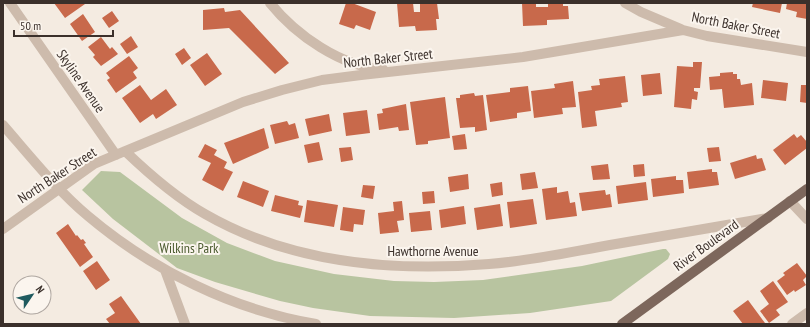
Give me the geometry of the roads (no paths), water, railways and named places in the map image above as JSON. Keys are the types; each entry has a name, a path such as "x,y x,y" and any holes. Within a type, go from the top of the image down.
{"main road":[{"name":"River Boulevard","path":"622,324 807,189"}],"street":[{"name":"Skyline Avenue","path":"10,3 120,153"},
{"path":"270,3 293,26 315,43 340,57 360,64 379,68 411,70"},
{"path":"625,3 641,12 683,30"},
{"name":"North Baker Street","path":"3,229 94,164 243,102 322,80 523,57 683,30 707,36 807,52"},
{"path":"3,125 59,189 87,216 118,240 165,270 203,289 235,302 267,313 316,324"},
{"name":"Hawthorne Avenue","path":"120,153 205,215 238,231 266,242 299,252 375,265 414,267 491,264 557,255 768,218"},
{"path":"790,202 807,219"},
{"path":"165,270 185,324"},
{"path":"795,323 807,313"}],"park label":[{"name":"Wilkins Park","path":"189,248"}]}
